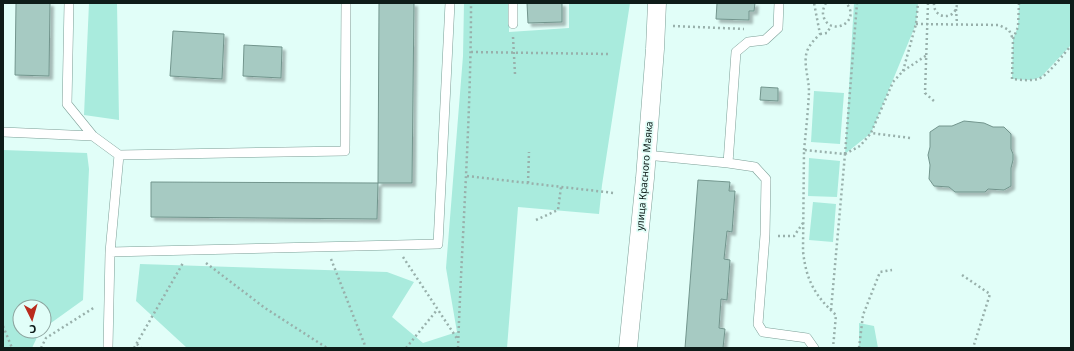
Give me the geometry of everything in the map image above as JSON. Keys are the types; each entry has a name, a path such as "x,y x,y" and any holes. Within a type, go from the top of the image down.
{"street":[{"name":"улица Красного Маяка","path":"628,348 655,49 656,3"}],"lane":[{"path":"69,3 67,104 93,136 119,155 345,151 346,3"},
{"path":"110,252 438,244 450,3"},
{"path":"513,3 513,24"},
{"path":"728,163 736,52 748,42 765,40 778,28 779,3"},
{"path":"3,132 93,136"},
{"path":"108,348 110,252 119,155"},
{"path":"646,156 728,163 755,167 766,179 765,235 758,324 763,332 807,338 814,348"}],"path":[{"path":"458,348 471,52 471,3"},
{"path":"814,3 820,34"},
{"path":"826,3 823,16 831,26 840,26 847,22 851,14 846,3"},
{"path":"831,310 857,3"},
{"path":"903,72 916,24 918,3"},
{"path":"928,3 925,93 935,102"},
{"path":"934,3 935,10 940,16 952,15 956,9"},
{"path":"957,3 957,24"},
{"path":"1019,3 1018,27 1013,39 1012,79 1040,79 1071,46"},
{"path":"513,24 515,74"},
{"path":"916,24 999,25 1009,30 1013,39"},
{"path":"672,26 744,29"},
{"path":"831,26 827,33 820,34 812,42 807,52 805,64 809,90 807,129 804,150 803,252 808,277 813,289 823,303 836,315 833,348"},
{"path":"471,52 608,54"},
{"path":"804,150 845,154 860,146 871,133 892,82 927,55"},
{"path":"871,133 910,138"},
{"path":"528,183 529,152"},
{"path":"466,176 614,193"},
{"path":"536,220 558,210 561,187"},
{"path":"772,236 794,236 803,223"},
{"path":"395,245 458,340"},
{"path":"326,247 366,348"},
{"path":"134,348 190,250 265,308 327,348"},
{"path":"859,348 862,315 880,272 892,270"},
{"path":"962,275 990,294 973,348"},
{"path":"41,348 46,338 109,298"},
{"path":"406,348 437,310"},
{"path":"3,326 12,348"},
{"path":"137,344 141,348"}],"green space":[{"path":"89,3 117,3 119,120 84,115"},
{"path":"464,3 509,3 509,32 569,28 569,3 630,3 602,185 599,214 518,207 507,348 187,348 136,301 140,264 387,272 414,282 392,317 423,343 457,332 446,268 463,56"},
{"path":"854,3 918,3 916,24 871,133 845,154"},
{"path":"1019,3 1071,3 1071,45 1041,77 1031,80 1012,79 1013,39 1018,27"},
{"path":"814,91 844,93 840,144 811,142"},
{"path":"3,150 87,153 89,169 83,300 52,322 52,299 12,299 12,339 36,339 32,348 3,348"},
{"path":"809,158 840,161 837,197 808,196"},
{"path":"813,202 836,204 833,242 809,240"},
{"path":"859,323 874,326 878,348 859,348"}],"building":[{"path":"16,3 50,3 49,76 15,75"},
{"path":"379,3 414,3 412,183 378,183"},
{"path":"527,3 562,3 562,22 528,23"},
{"path":"717,3 755,3 754,11 749,11 749,20 716,19"},
{"path":"173,31 224,34 222,79 170,76"},
{"path":"244,45 282,47 281,78 243,76"},
{"path":"761,87 778,88 778,101 760,100"},
{"path":"964,121 984,123 993,127 1004,127 1011,134 1013,160 1011,168 1011,186 1004,190 988,189 985,192 955,192 949,187 934,186 929,179 930,165 928,155 930,147 930,132 939,126 952,126"},
{"path":"698,180 730,182 729,191 735,191 732,232 727,231 724,259 730,260 727,300 721,299 719,328 725,329 723,348 685,348"},
{"path":"151,182 378,183 377,219 151,217"}]}
